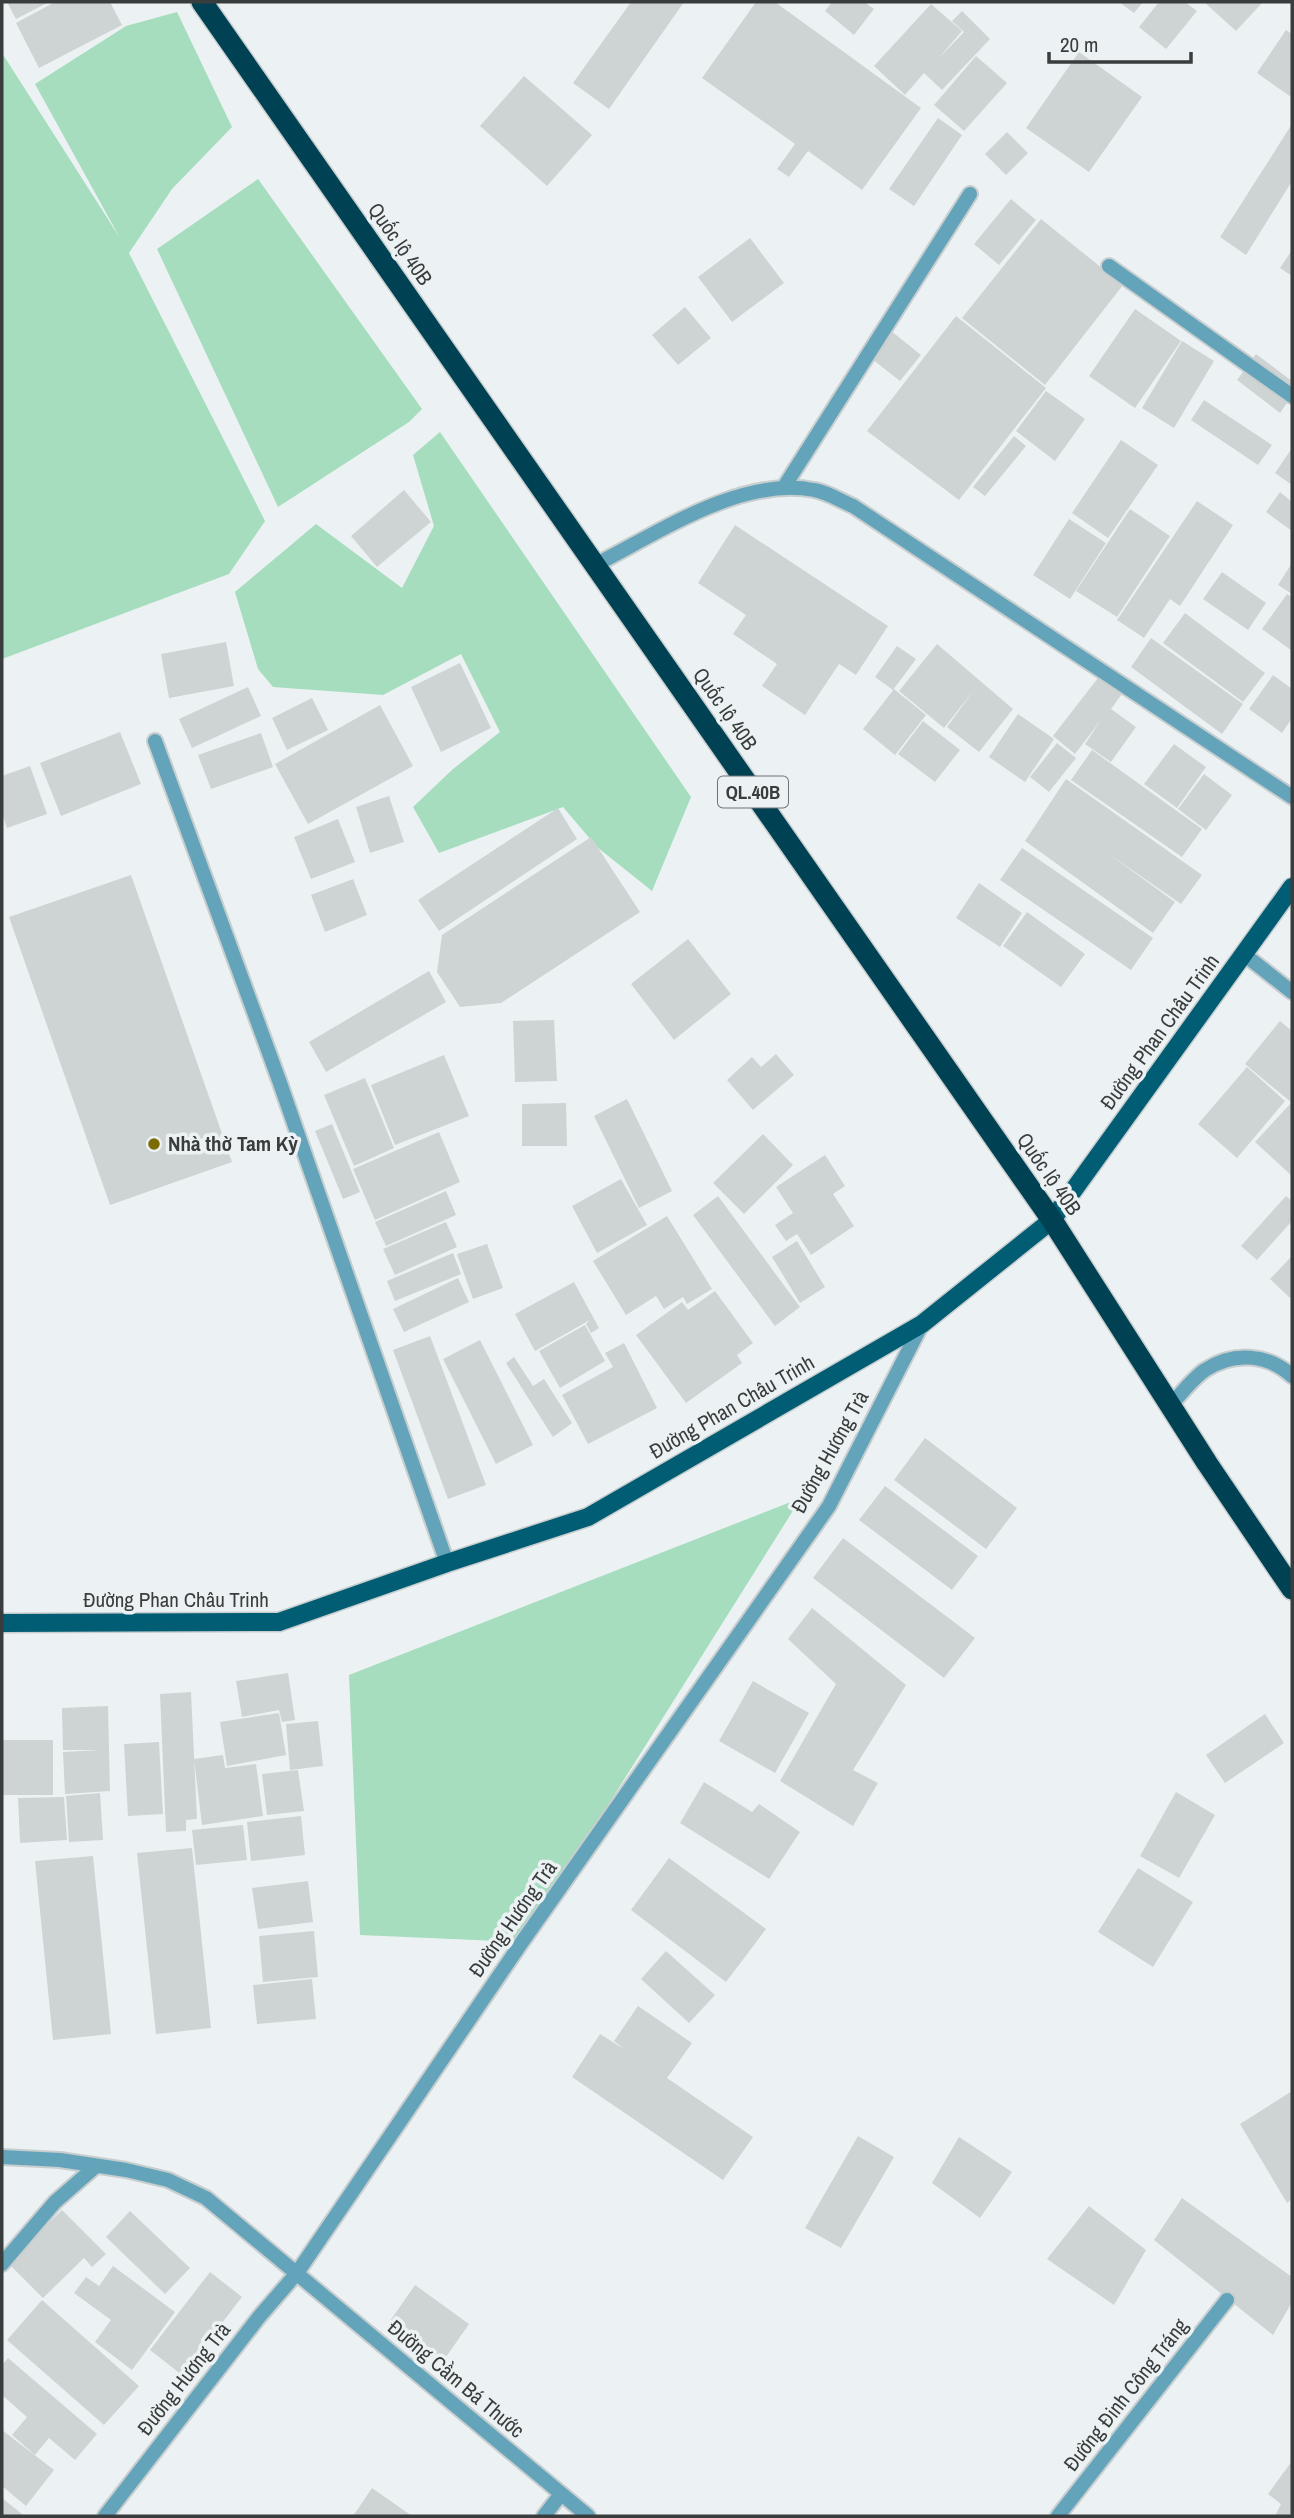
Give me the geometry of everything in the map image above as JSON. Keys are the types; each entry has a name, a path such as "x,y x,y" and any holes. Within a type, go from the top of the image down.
{"highway":[{"name":"Quốc lộ 40B","path":"202,2 1052,1220 1170,1406 1292,1589"}],"main road":[{"name":"Đường Phan Châu Trinh","path":"2,1623 279,1622 588,1517 922,1324 1052,1220 1292,887"}],"street":[{"path":"784,487 970,194"},
{"path":"1109,265 1292,396"},
{"path":"595,565 723,499 784,487 816,490 853,506 1292,797"},
{"path":"155,741 281,1083 447,1563"},
{"path":"1245,955 1292,992"},
{"name":"Đường Hương Trà","path":"105,2516 259,2317 297,2273 522,1942 829,1506 922,1324"},
{"path":"1170,1406 1205,1370 1226,1361 1247,1356 1267,1359 1292,1376"},
{"name":"Đường Cầm Bá Thước","path":"2,2157 60,2160 127,2170 168,2180 206,2198 587,2516"},
{"path":"2,2264 55,2202 95,2166"},
{"name":"Đường Đinh Công Tráng","path":"1058,2516 1227,2300"},
{"path":"544,2516 561,2494"}],"green space":[{"path":"177,12 232,127 172,189 129,253 265,521 229,574 2,659 2,53 120,238 35,84 126,26"},
{"path":"258,179 422,409 409,422 278,507 157,249"},
{"path":"440,432 691,797 652,891 597,847 563,807 439,853 413,807 453,769 500,732 461,654 383,695 273,687 258,669 235,592 316,524 402,588 434,526 413,455"},
{"path":"801,1498 522,1942 360,1935 349,1675"}],"building":[{"path":"7,2 49,2 16,19"},
{"path":"55,2 110,2 122,25 39,68 16,23"},
{"path":"631,2 684,2 609,109 573,83"},
{"path":"756,2 775,2 921,108 862,190 808,151 789,177 777,169 795,144 702,78"},
{"path":"832,2 864,2 874,9 854,35 825,11"},
{"path":"1119,2 1143,2 1134,13"},
{"path":"1159,2 1185,2 1197,11 1166,49 1139,27"},
{"path":"1204,2 1263,2 1236,31"},
{"path":"931,4 962,31 938,59 964,32 952,21 962,11 990,39 942,90 924,73 905,95 874,66"},
{"path":"1286,30 1292,34 1291,97 1257,73"},
{"path":"1079,52 1142,97 1089,172 1026,128"},
{"path":"976,56 1007,83 964,131 934,105"},
{"path":"524,76 592,135 547,186 480,126"},
{"path":"938,118 962,135 914,206 889,189"},
{"path":"1292,124 1292,181 1246,255 1220,237"},
{"path":"1007,132 1028,153 1006,175 985,154"},
{"path":"1011,199 1036,220 999,265 974,244"},
{"path":"1041,219 1123,285 1045,385 962,318"},
{"path":"750,238 784,283 732,322 698,277"},
{"path":"1292,250 1292,276 1280,268"},
{"path":"685,307 711,338 678,365 652,335"},
{"path":"1135,309 1181,341 1135,408 1089,376"},
{"path":"956,316 1046,388 959,500 867,431"},
{"path":"885,326 921,355 900,381 863,352"},
{"path":"1182,341 1214,361 1174,428 1142,408"},
{"path":"1256,354 1292,381 1292,396 1280,413 1237,380"},
{"path":"1046,391 1085,419 1055,461 1016,431"},
{"path":"1204,400 1272,445 1258,465 1191,420"},
{"path":"1014,436 1026,446 985,496 973,487"},
{"path":"1121,440 1158,465 1108,538 1072,513"},
{"path":"1292,448 1292,485 1275,473"},
{"path":"404,490 431,522 377,567 351,536"},
{"path":"1280,492 1292,502 1292,531 1266,512"},
{"path":"1197,501 1233,525 1180,606 1170,599 1144,638 1117,620"},
{"path":"1130,509 1170,536 1117,617 1076,591"},
{"path":"1069,519 1106,543 1070,599 1033,575"},
{"path":"735,525 888,626 856,675 839,664 805,715 762,686 777,664 733,634 746,615 698,583"},
{"path":"1292,563 1292,594 1278,585"},
{"path":"1222,572 1266,603 1248,630 1203,599"},
{"path":"1287,594 1292,597 1292,651 1262,629"},
{"path":"1185,613 1265,673 1243,702 1163,643"},
{"path":"1151,638 1243,704 1222,734 1131,667"},
{"path":"226,642 234,686 169,698 161,654"},
{"path":"937,644 1013,709 979,752 947,727 974,690 944,728 899,691"},
{"path":"897,646 916,659 893,690 875,677"},
{"path":"460,663 491,728 441,752 411,687"},
{"path":"1101,674 1124,691 1111,709 1136,727 1111,762 1085,744 1101,720 1075,754 1053,736"},
{"path":"1273,675 1292,689 1292,718 1282,733 1249,709"},
{"path":"248,687 261,716 192,748 179,719"},
{"path":"894,689 926,715 895,755 863,729"},
{"path":"312,698 328,730 287,750 272,718"},
{"path":"380,705 413,766 308,824 275,764"},
{"path":"1018,714 1054,739 1025,782 989,757"},
{"path":"923,721 960,750 935,782 898,754"},
{"path":"120,732 141,784 61,816 40,763"},
{"path":"261,733 273,767 211,789 198,755"},
{"path":"1057,743 1076,758 1049,792 1030,777"},
{"path":"1174,744 1206,767 1177,808 1144,784"},
{"path":"1092,750 1202,829 1182,857 1071,780"},
{"path":"30,766 47,814 7,828 2,813 2,776"},
{"path":"1204,774 1232,795 1206,830 1178,809"},
{"path":"1066,779 1202,875 1181,904 1106,852 1175,902 1153,933 1025,841"},
{"path":"389,796 404,842 370,853 356,807"},
{"path":"558,808 577,839 439,931 418,900"},
{"path":"338,819 355,862 311,879 294,837"},
{"path":"591,837 640,912 501,1003 460,1007 437,972 442,935"},
{"path":"1022,848 1153,938 1131,970 1000,880"},
{"path":"131,875 232,1162 110,1205 9,917"},
{"path":"353,879 367,915 325,932 311,895"},
{"path":"979,883 1022,913 1000,947 956,918"},
{"path":"1027,912 1085,954 1061,987 1003,946"},
{"path":"688,939 731,994 674,1040 631,984"},
{"path":"429,971 446,1002 326,1072 309,1042"},
{"path":"554,1020 557,1081 515,1082 513,1021"},
{"path":"1280,1021 1292,1031 1292,1103 1245,1064"},
{"path":"776,1054 794,1075 753,1110 727,1080 752,1057 761,1067"},
{"path":"444,1055 469,1116 395,1145 371,1085"},
{"path":"1247,1067 1285,1101 1237,1158 1198,1124"},
{"path":"365,1078 394,1148 354,1166 324,1095"},
{"path":"627,1099 672,1191 639,1208 594,1116"},
{"path":"566,1103 567,1146 522,1146 522,1104"},
{"path":"1290,1104 1292,1106 1292,1176 1255,1142"},
{"path":"332,1124 360,1192 343,1199 315,1131"},
{"path":"439,1132 460,1182 375,1220 353,1169"},
{"path":"763,1134 793,1165 744,1214 713,1183"},
{"path":"825,1155 845,1186 833,1194 854,1226 811,1255 797,1234 786,1241 775,1225 793,1213 776,1187"},
{"path":"621,1179 647,1225 597,1253 572,1206"},
{"path":"446,1191 456,1215 386,1246 375,1222"},
{"path":"718,1196 800,1307 775,1326 693,1215"},
{"path":"1286,1196 1292,1201 1292,1221 1257,1260 1241,1246"},
{"path":"667,1216 712,1289 687,1304 683,1297 664,1309 656,1296 626,1315 593,1261"},
{"path":"446,1222 457,1247 395,1275 383,1249"},
{"path":"797,1241 825,1287 800,1303 772,1257"},
{"path":"487,1244 503,1288 473,1299 457,1254"},
{"path":"453,1253 461,1274 395,1301 387,1281"},
{"path":"1292,1256 1292,1296 1290,1298 1270,1279"},
{"path":"458,1278 469,1302 404,1332 393,1309"},
{"path":"574,1282 599,1328 591,1333 586,1324 590,1320 535,1351 515,1314"},
{"path":"715,1291 753,1343 737,1355 742,1363 686,1403 636,1335 682,1302 688,1310"},
{"path":"585,1325 605,1361 560,1388 539,1351"},
{"path":"430,1336 486,1485 448,1499 393,1350"},
{"path":"480,1340 533,1445 496,1464 443,1359"},
{"path":"624,1343 657,1408 588,1444 562,1395 613,1367 605,1353"},
{"path":"514,1357 533,1386 544,1379 572,1423 553,1437 506,1363"},
{"path":"925,1438 1017,1508 986,1549 894,1480"},
{"path":"885,1486 978,1556 952,1590 859,1520"},
{"path":"843,1538 975,1638 944,1678 813,1578"},
{"path":"812,1608 906,1685 853,1770 878,1783 853,1826 780,1781 836,1684 788,1639"},
{"path":"288,1673 295,1720 282,1722 279,1710 242,1717 236,1681"},
{"path":"753,1681 809,1713 775,1773 719,1741"},
{"path":"191,1692 197,1819 186,1820 186,1831 166,1832 160,1694"},
{"path":"108,1706 110,1791 65,1794 63,1752 100,1750 63,1750 62,1708"},
{"path":"279,1713 286,1755 227,1766 220,1722"},
{"path":"1265,1714 1284,1743 1225,1783 1206,1755"},
{"path":"318,1721 323,1766 290,1770 286,1724"},
{"path":"2,1740 53,1740 53,1795 2,1795"},
{"path":"159,1742 163,1814 128,1816 124,1744"},
{"path":"223,1755 225,1768 256,1764 263,1816 202,1825 194,1759"},
{"path":"298,1770 304,1811 267,1815 262,1774"},
{"path":"704,1782 752,1812 759,1804 800,1832 769,1879 680,1823"},
{"path":"1176,1792 1215,1815 1179,1878 1140,1856"},
{"path":"100,1793 103,1840 69,1842 66,1796"},
{"path":"64,1797 67,1840 20,1843 18,1798"},
{"path":"301,1816 305,1855 251,1861 247,1822"},
{"path":"243,1825 247,1860 196,1865 192,1830"},
{"path":"192,1848 211,2028 156,2034 137,1853"},
{"path":"93,1856 111,2034 53,2040 35,1861"},
{"path":"669,1858 766,1929 726,1982 631,1910"},
{"path":"1138,1868 1193,1902 1153,1967 1098,1932"},
{"path":"308,1881 313,1922 258,1929 252,1888"},
{"path":"314,1931 318,1977 263,1982 259,1936"},
{"path":"666,1951 715,1995 689,2023 641,1979"},
{"path":"312,1979 316,2019 257,2024 253,1985"},
{"path":"638,2006 692,2043 667,2078 753,2137 723,2180 572,2077 600,2034 624,2049 614,2041"},
{"path":"1292,2091 1292,2199 1287,2203 1240,2124"},
{"path":"858,2136 894,2157 841,2248 805,2228"},
{"path":"959,2137 1012,2172 980,2218 932,2183"},
{"path":"1182,2198 1292,2277 1292,2302 1273,2335 1154,2240"},
{"path":"1089,2206 1146,2250 1114,2305 1047,2259"},
{"path":"62,2210 106,2254 92,2267 84,2258 43,2298 8,2263"},
{"path":"130,2211 190,2268 165,2294 106,2237"},
{"path":"113,2266 175,2312 132,2370 95,2342 111,2320 74,2293 86,2277 99,2286"},
{"path":"210,2272 242,2297 182,2375 150,2350"},
{"path":"415,2285 469,2324 444,2360 390,2321"},
{"path":"42,2300 139,2386 104,2425 7,2340"},
{"path":"8,2358 97,2434 75,2460 49,2438 35,2455 12,2435 27,2417 2,2395 2,2365"},
{"path":"2,2430 54,2470 26,2506 2,2486"},
{"path":"1292,2461 1292,2516 1275,2516 1281,2504 1268,2494"},
{"path":"372,2488 412,2516 353,2516"},
{"path":"2,2498 22,2514 2,2516"}],"place":[{"name":"Nhà thờ Tam Kỳ","path":"154,1144"}]}
